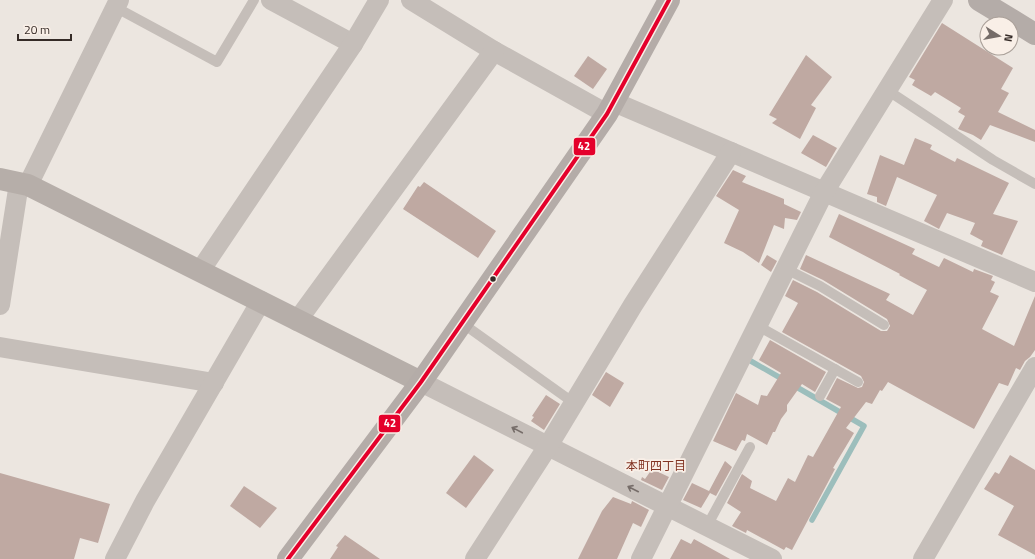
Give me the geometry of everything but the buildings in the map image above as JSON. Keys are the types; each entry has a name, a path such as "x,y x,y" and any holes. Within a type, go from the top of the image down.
{"main road":[{"path":"288,559 421,382 611,108 670,0"},
{"path":"979,0 1035,34"}],"street":[{"path":"272,0 353,44"},
{"path":"200,271 353,44 380,0"},
{"path":"411,0 494,51 611,108 732,152 1035,282"},
{"path":"641,559 824,192 943,0"},
{"path":"0,306 16,182 117,4"},
{"path":"297,321 494,51"},
{"path":"475,559 548,446 633,305 732,152"},
{"path":"16,182 261,301 297,321 516,429 772,559"},
{"path":"116,559 145,501 261,301"},
{"path":"0,347 214,383"},
{"path":"923,559 1035,367"}],"lane":[{"path":"117,4 217,62 254,0"},
{"path":"887,90 993,160 1035,184"},
{"path":"786,270 820,286 884,324"},
{"path":"462,323 574,403"},
{"path":"758,326 858,382"},
{"path":"820,396 835,369"},
{"path":"707,526 750,448"}],"waterway":[{"path":"749,360 784,380"},
{"path":"793,385 864,426 812,520"}],"transit line":[{"name":"42","path":"288,559 421,382 607,114 669,0"}],"district":[{"name":"本町四丁目","path":"656,466"}]}
